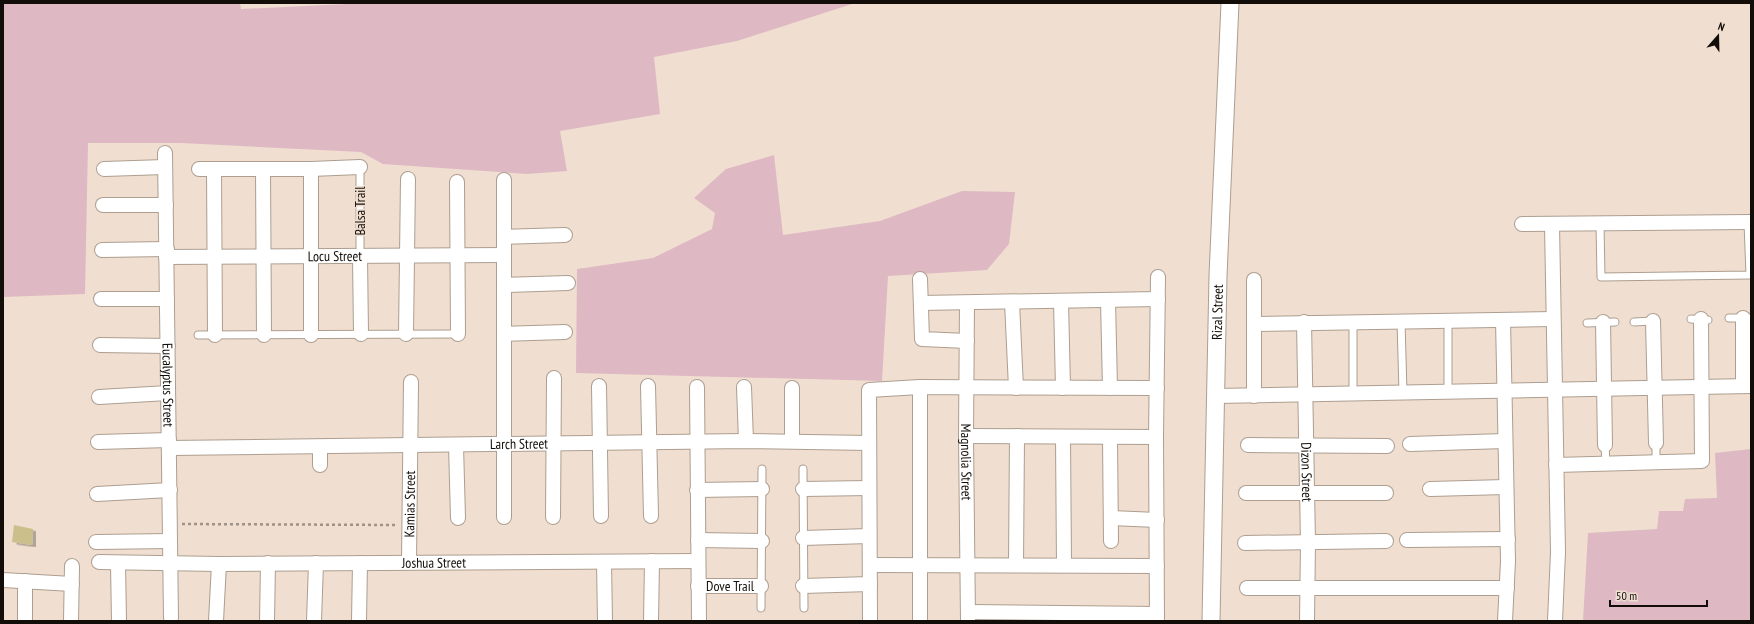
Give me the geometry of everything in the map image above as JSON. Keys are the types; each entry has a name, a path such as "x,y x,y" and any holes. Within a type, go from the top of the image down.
{"street":[{"name":"Rizal Street","path":"1211,621 1218,276 1230,3"},
{"name":"Eucalyptus Street","path":"165,153 172,620"},
{"path":"199,169 311,169 360,167"},
{"path":"104,169 165,168"},
{"path":"263,169 264,335"},
{"path":"311,169 311,335"},
{"path":"214,170 215,335"},
{"path":"406,334 408,179"},
{"path":"504,180 504,517"},
{"path":"456,182 458,334"},
{"path":"102,205 166,205"},
{"path":"1522,224 1552,225 1749,222"},
{"path":"1552,225 1558,552 1555,621"},
{"path":"504,237 565,235"},
{"name":"Locu Street","path":"102,250 214,256 504,255"},
{"path":"360,256 361,334"},
{"path":"968,617 1157,618 1156,436 1158,277"},
{"path":"920,280 922,339 967,341"},
{"path":"1254,280 1254,396"},
{"path":"504,285 568,284"},
{"path":"101,299 167,298"},
{"path":"921,303 1158,299"},
{"path":"1108,300 1110,388"},
{"path":"1061,301 1063,388"},
{"path":"1012,302 1016,388"},
{"name":"Magnolia Street","path":"967,303 966,436 968,617"},
{"path":"1216,396 1747,386 1741,318"},
{"path":"1255,324 1554,319"},
{"path":"1503,320 1508,539 1505,621"},
{"path":"1556,466 1702,461 1700,320"},
{"path":"1653,321 1656,443"},
{"name":"Dizon Street","path":"1304,322 1308,493 1307,621"},
{"path":"1605,445 1604,389 1609,322"},
{"path":"504,334 565,332"},
{"path":"100,346 168,346"},
{"path":"552,517 554,378"},
{"name":"Kamias Street","path":"409,562 411,382"},
{"path":"599,386 601,516"},
{"path":"648,386 651,516"},
{"path":"696,387 699,621"},
{"path":"744,387 746,441"},
{"path":"792,388 792,441"},
{"path":"870,621 868,390 920,388 1157,388"},
{"path":"920,388 920,621"},
{"path":"99,396 168,393"},
{"path":"966,436 1156,436"},
{"path":"1016,565 1018,436"},
{"path":"1063,436 1064,565"},
{"path":"1110,437 1112,541"},
{"name":"Larch Street","path":"98,442 320,446 351,441 411,445 697,443 746,441 869,443"},
{"path":"1410,444 1506,441"},
{"path":"456,445 458,518"},
{"path":"1248,445 1387,446"},
{"path":"320,446 320,465"},
{"path":"1430,489 1506,487"},
{"path":"803,489 869,488"},
{"path":"697,490 762,489"},
{"path":"98,494 170,490"},
{"path":"1246,493 1386,493"},
{"path":"1111,518 1157,520"},
{"path":"803,538 869,536"},
{"path":"1407,540 1508,539"},
{"path":"698,540 762,541"},
{"path":"96,542 170,541"},
{"path":"1245,543 1386,541"},
{"path":"652,561 652,621"},
{"name":"Joshua Street","path":"99,562 118,564 219,564 698,561"},
{"path":"604,562 605,621"},
{"path":"267,621 268,563"},
{"path":"314,621 316,563"},
{"path":"359,621 360,563"},
{"path":"118,564 119,621"},
{"path":"216,621 219,564"},
{"path":"870,565 1157,566"},
{"path":"71,621 72,566"},
{"path":"3,580 72,584"},
{"path":"25,581 25,621"},
{"path":"804,586 870,584"},
{"name":"Dove Trail","path":"698,586 761,586"},
{"path":"1248,588 1506,588"}],"lane":[{"name":"Balsa Trail","path":"360,167 360,256"},
{"path":"1600,224 1601,277 1750,275 1749,222"},
{"path":"1401,321 1403,393"},
{"path":"1448,321 1448,392"},
{"path":"1634,322 1653,321"},
{"path":"1353,322 1353,394"},
{"path":"1587,323 1609,322"},
{"path":"198,335 458,334"},
{"path":"1656,443 1656,462"},
{"path":"1605,445 1606,464"},
{"path":"803,468 804,608"},
{"path":"761,608 762,469"}],"path":[{"path":"170,524 410,525"}],"shaded area":[{"path":"3,3 240,3 241,9 369,3 855,3 737,41 654,57 660,114 560,131 567,171 527,174 383,164 361,152 181,143 88,143 85,294 3,297"},
{"path":"774,155 783,235 880,221 962,191 1015,192 1009,244 987,270 888,276 882,381 576,373 577,269 653,258 712,229 715,213 694,198 726,169"},
{"path":"1751,449 1751,621 1583,621 1588,533 1657,529 1659,511 1683,511 1685,499 1717,498 1715,453"}],"building":[{"path":"14,525 33,529 32,545 12,542"}]}
